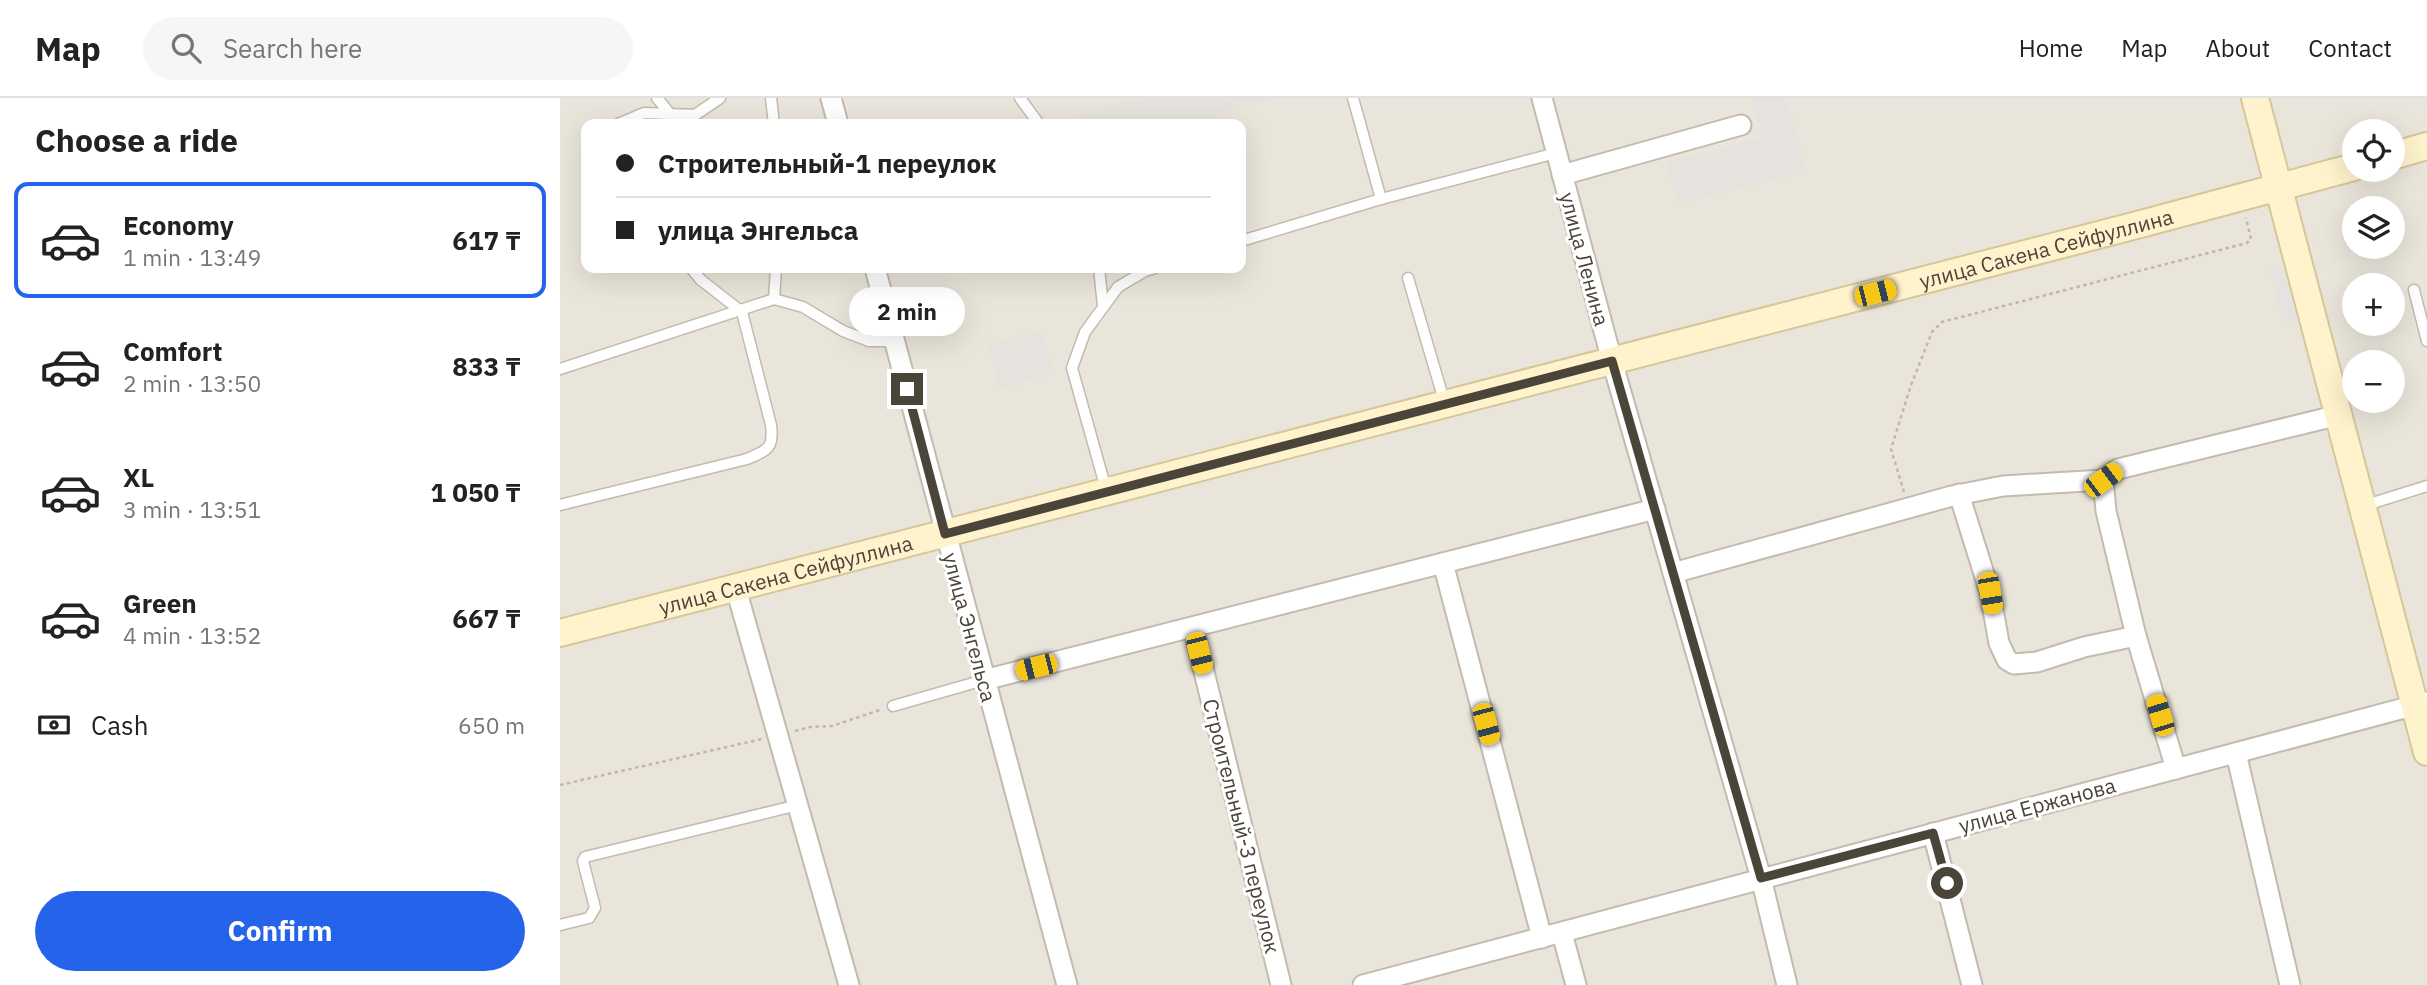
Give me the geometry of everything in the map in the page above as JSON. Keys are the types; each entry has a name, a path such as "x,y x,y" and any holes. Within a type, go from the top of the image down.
{"street":[{"path":"831,98 837,119"},
{"name":"улица Ленина","path":"1542,98 1612,361 1761,878 1787,985"},
{"path":"2255,98 2362,506 2421,704 2427,752"},
{"path":"1562,175 1741,125"},
{"path":"2405,152 2427,146"},
{"name":"улица Сакена Сейфуллина","path":"560,634 2342,170"},
{"name":"улица Энгельса","path":"876,273 1066,985"},
{"path":"1673,573 1959,494 2003,486 2103,480 2118,469 2339,415"},
{"path":"2103,480 2106,511 2136,636 2176,769"},
{"path":"1959,494 1990,593 1999,643 2007,660 2014,664 2037,662 2136,636"},
{"path":"984,681 1655,509"},
{"path":"1443,563 1542,938"},
{"path":"736,589 849,985"},
{"name":"Строительный-3 переулок","path":"1193,627 1281,985"},
{"name":"улица Ержанова","path":"1363,985 2421,704"},
{"path":"2236,753 2290,985"},
{"path":"1933,833 1972,985"},
{"path":"1562,933 1576,985"}],"lane":[{"path":"657,98 671,114"},
{"path":"630,119 645,113 695,115 720,98"},
{"path":"771,98 773,119"},
{"path":"1020,98 1035,119"},
{"path":"1353,98 1381,199"},
{"path":"1246,240 1381,199 1556,153"},
{"path":"560,505 747,459 770,446 773,439 771,425 741,312 701,281 695,273"},
{"path":"774,299 776,273"},
{"path":"1100,273 1103,306"},
{"path":"1107,493 1072,368 1085,332 1103,306 1118,287 1145,273"},
{"path":"1408,278 1446,405"},
{"path":"2414,290 2427,341"},
{"path":"560,369 774,299 803,307 843,331 869,341 894,341"},
{"path":"2362,506 2427,486"},
{"path":"893,706 984,681"},
{"path":"560,925 589,918 595,908 583,861 585,858 798,805"}],"path":[{"path":"1909,509 1891,449 1911,385 1932,332 1942,322 2247,243 2251,239 2241,198"},
{"path":"560,785 810,727 832,726 893,706"}],"shaded area":[{"path":"560,98 2427,98 2427,985 560,985"},
{"path":"1140,98 1276,98 1216,115 1217,119 1065,119"},
{"path":"1751,98 1787,98 1806,171 1678,204 1667,162 1761,138"},
{"path":"2289,266 2302,318 2283,323 2270,271"},
{"path":"1042,330 1054,373 1000,389 988,345"}],"route":[{"path":"907,389 945,534 1612,361 1761,878 1933,833 1947,883"}]}
